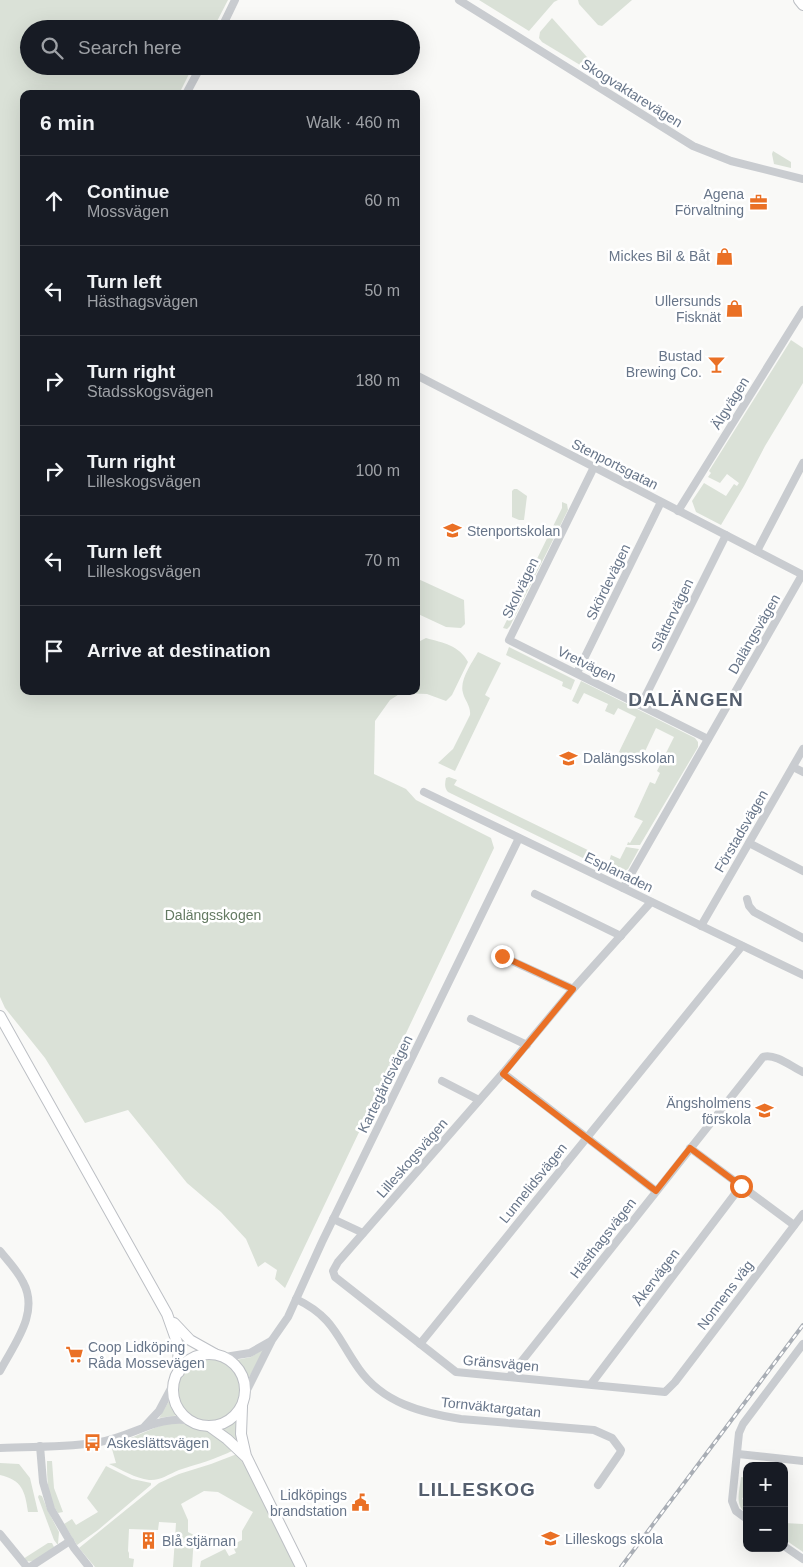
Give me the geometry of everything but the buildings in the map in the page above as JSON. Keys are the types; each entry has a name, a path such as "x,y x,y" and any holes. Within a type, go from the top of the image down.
{"main road":[{"path":"799,0 803,5"},
{"path":"0,1016 166,1314 178,1345 177,1376 174,1392 176,1403 183,1414 192,1421 209,1426 246,1456"},
{"path":"166,1314 190,1340 223,1357 240,1372 244,1383 240,1434 246,1456 301,1567"},
{"path":"177,1376 185,1364 194,1358 204,1355 223,1357"},
{"path":"209,1426 221,1424 231,1418 243,1400"}],"street":[{"path":"225,20 235,0"},
{"name":"Skogvaktarevägen","path":"459,0 693,146 731,160 803,179"},
{"path":"188,90 196,75"},
{"name":"Älgvägen","path":"678,511 803,310"},
{"name":"Stenportsgatan","path":"420,377 803,575"},
{"path":"757,551 803,463"},
{"name":"Skolvägen","path":"509,640 594,467"},
{"name":"Skördevägen","path":"577,673 661,502"},
{"name":"Slåttervägen","path":"641,705 726,536"},
{"name":"Dalängsvägen","path":"623,888 803,575"},
{"name":"Vretvägen","path":"509,640 708,739"},
{"name":"Förstadsvägen","path":"701,926 803,749"},
{"path":"793,767 803,772"},
{"name":"Esplanaden","path":"424,792 803,976"},
{"name":"Kartegårdsvägen","path":"243,1400 272,1340 288,1317 333,1219 519,838"},
{"path":"748,843 803,871"},
{"path":"535,894 621,936"},
{"path":"747,899 749,906 754,912 803,938"},
{"name":"Lilleskogsvägen","path":"335,1278 334,1268 503,1074 573,989 651,902"},
{"name":"Lunnelidsvägen","path":"420,1344 742,946"},
{"path":"502,956 573,989"},
{"path":"471,1019 527,1045"},
{"name":"Hästhagsvägen","path":"510,1376 763,1058 768,1056 775,1058 803,1072"},
{"path":"503,1074 656,1191"},
{"path":"442,1081 479,1100"},
{"path":"690,1148 794,1225"},
{"name":"Åkervägen","path":"591,1384 741,1186"},
{"name":"Nonnens väg","path":"666,1392 803,1214"},
{"path":"333,1219 363,1234"},
{"path":"0,1251 24,1283 29,1303 26,1323 0,1371"},
{"name":"Gränsvägen","path":"335,1278 456,1372 666,1392"},
{"name":"Tornväktargatan","path":"296,1298 306,1303 329,1322 368,1380 390,1398 408,1407 440,1416 461,1419 594,1430 612,1438 621,1450 598,1485"},
{"name":"Kartegårdsvägen","path":"223,1357 250,1353 272,1340"},
{"path":"743,1516 736,1511 732,1502 739,1433 743,1424 803,1344"},
{"path":"141,1429 159,1411 177,1376"},
{"path":"0,1448 101,1442 122,1437 169,1419 192,1421"},
{"path":"40,1446 46,1496 70,1541 89,1567"},
{"path":"738,1454 803,1461"},
{"path":"0,1534 29,1567 70,1541"},
{"path":"788,1549 803,1559"}],"green space":[{"name":"Dalängsskogen","path":"0,0 228,0 218,20 20,20 20,75 188,75 181,90 20,90 20,695 398,695 390,700 375,721 374,774 406,789 416,800 491,838 494,848 285,1288 275,1279 277,1270 265,1262 258,1267 246,1239 221,1212 187,1183 128,1110 85,1123 45,1058 5,1008 0,997"},
{"path":"479,0 558,0 554,2 529,31"},
{"path":"578,0 632,0 602,26 598,25 579,4"},
{"path":"552,18 595,66 590,71 542,42 539,38 540,32"},
{"path":"773,151 791,162 791,168 774,164"},
{"path":"791,340 803,348 803,383 721,525 696,512 692,501 704,483 726,496 734,484 737,486 739,483 727,474 720,483 708,477 711,473 709,471"},
{"path":"514,489 527,496 524,520 512,517 512,491"},
{"path":"562,502 567,504 568,510 510,626 507,629 503,628 562,508"},
{"path":"420,580 464,600 465,624 461,628 446,627 420,615"},
{"name":"Dalängsskogen","path":"426,638 455,648 468,662 452,695 446,701 427,694 420,694 420,641"},
{"path":"509,647 575,680 571,690 562,686 563,682 506,655"},
{"path":"478,652 501,663 485,695 490,698 455,771 438,763 453,749 470,715 469,706 462,688 467,672"},
{"path":"581,681 695,738 698,742 698,747 640,845 627,845 643,821 634,817 650,782 655,784 660,773 657,771 674,737 656,728 640,762 619,752 636,717 618,708 614,715 605,711 608,704 584,693 578,704 572,701"},
{"path":"449,777 457,780 454,785 598,855 597,862 593,863 448,792 445,784 446,778"},
{"path":"626,847 639,849 628,869 621,873 610,868 609,862 611,855 620,859"},
{"path":"263,1349 265,1351 247,1378 236,1360 251,1357"},
{"path":"209,1358 221,1360 232,1367 239,1378 241,1390 239,1402 232,1413 221,1420 209,1422 197,1420 186,1413 179,1402 177,1390 179,1378 186,1367 197,1360"},
{"path":"169,1401 172,1401 180,1415 159,1418"},
{"path":"236,1418 237,1439 235,1440 220,1428"},
{"path":"182,1423 215,1434 234,1450 153,1480 139,1478 109,1464 116,1463 112,1449 114,1445 164,1424"},
{"path":"237,1454 247,1469 296,1567 200,1567 201,1561 225,1549 229,1556 236,1553 232,1545 242,1540 242,1531 253,1512 218,1492 204,1491 181,1504 188,1520 188,1532 194,1535 192,1567 173,1567 176,1523 159,1522 158,1530 129,1529 128,1551 129,1558 134,1559 133,1567 95,1567 79,1548 159,1483"},
{"path":"47,1461 52,1461 54,1488 63,1512 58,1513 50,1495"},
{"path":"0,1463 19,1464 30,1478 38,1512 28,1512 24,1492 18,1483 0,1475"},
{"path":"106,1466 132,1479 151,1483 151,1485 98,1530 77,1545 64,1524 72,1519 76,1525 98,1512 87,1498"},
{"path":"741,1477 743,1477 743,1511 739,1502"},
{"path":"39,1495 42,1496 59,1532 58,1544 54,1540 38,1497"},
{"path":"788,1523 803,1524 803,1552 788,1542"},
{"path":"48,1543 52,1543 54,1547 39,1558 31,1561 23,1559"}],"railway":[{"path":"621,1567 803,1325"}],"place":[{"name":"Agena Förvaltning","path":"758,202"},
{"name":"Mickes Bil & Båt","path":"724,256"},
{"name":"Ullersunds Fisknät","path":"735,309"},
{"name":"Bustad Brewing Co.","path":"716,364"},
{"name":"Stenportskolan","path":"453,531"},
{"name":"Dalängsskolan","path":"569,758"},
{"name":"Ängsholmens förskola","path":"765,1111"},
{"name":"Coop Lidköping Råda Mossevägen","path":"74,1355"},
{"name":"Askeslättsvägen","path":"93,1443"},
{"name":"Lidköpings brandstation","path":"361,1503"},
{"name":"Lilleskogs skola","path":"551,1539"},
{"name":"Blå stjärnan","path":"148,1541"}],"district":[{"name":"DALÄNGEN","path":"686,699"},
{"name":"LILLESKOG","path":"477,1489"}],"route":[{"path":"502,956 573,989 503,1074 656,1191 690,1148 741,1186"}]}
